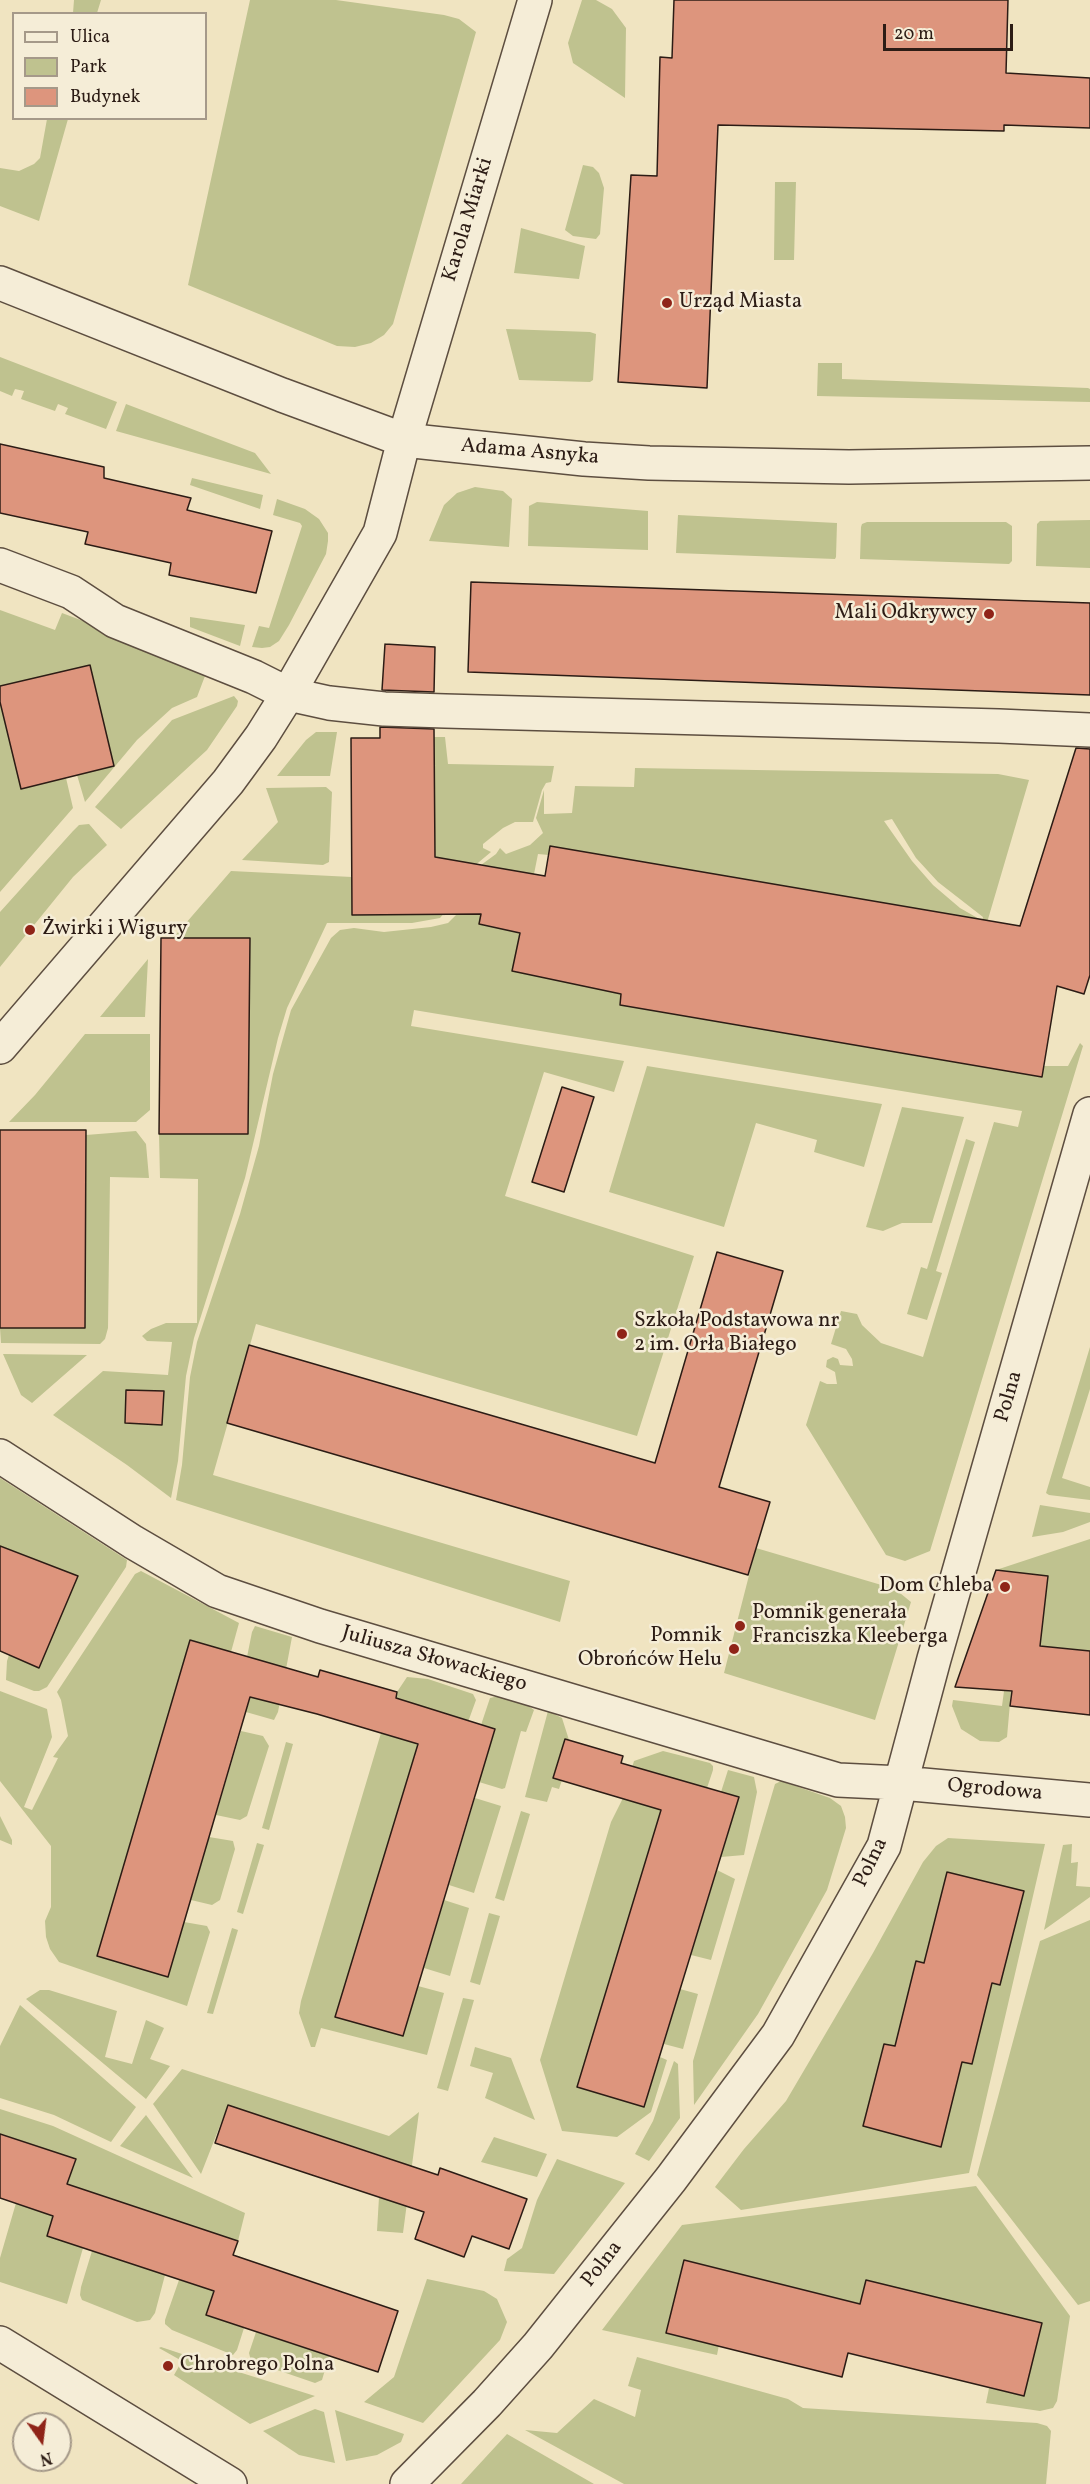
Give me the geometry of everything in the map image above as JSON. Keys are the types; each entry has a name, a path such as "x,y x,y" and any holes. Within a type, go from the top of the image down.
{"street":[{"name":"Karola Miarki","path":"404,440 535,0"},
{"name":"Adama Asnyka","path":"0,283 282,395 404,440 573,458 670,463 860,466 1090,463"},
{"path":"0,1047 228,782 261,737 380,533 404,440"},
{"path":"0,565 71,592 115,621 254,677 288,694 329,703 384,709 1090,730"},
{"name":"Polna","path":"407,2484 487,2403 575,2302 671,2179 778,2035 884,1846 1090,1114"},
{"name":"Juliusza Słowackiego","path":"0,1456 133,1542 218,1591 320,1626 838,1780 900,1783"},
{"name":"Ogrodowa","path":"900,1783 1090,1800"},
{"path":"0,2343 230,2484"}],"green space":[{"path":"74,0 101,0 97,12 73,12"},
{"path":"250,0 336,0 444,15 459,19 476,32 393,324 384,335 371,343 355,347 337,346 188,285"},
{"path":"582,0 596,0 612,9 626,28 625,98 573,63 568,43"},
{"path":"47,120 68,120 39,221 0,206 0,168 19,171 34,164 40,158"},
{"path":"583,165 593,167 599,173 604,188 600,234 596,239 573,236 565,230"},
{"path":"775,182 796,182 794,260 774,260"},
{"path":"521,228 585,246 579,279 514,273"},
{"path":"506,329 596,334 593,380 590,382 519,380"},
{"path":"0,357 117,402 106,429 65,414 68,408 58,404 55,411 21,399 24,391 15,389 12,396 0,391"},
{"path":"818,363 842,363 842,379 1088,388 1090,389 1090,402 817,396"},
{"path":"126,404 255,453 271,474 116,431"},
{"path":"192,478 263,495 260,509 190,485"},
{"path":"475,487 503,491 512,499 509,547 429,541 444,505 457,493"},
{"path":"277,499 305,509 319,519 328,533 326,554 279,641 270,647 252,647 259,626 269,628 302,526 300,523 273,515"},
{"path":"537,502 648,511 648,550 528,546 529,506"},
{"path":"678,515 837,523 836,557 835,559 676,553"},
{"path":"1090,520 1090,568 1036,566 1037,524 1040,521"},
{"path":"867,522 1006,522 1012,526 1012,561 1009,564 860,559 861,527"},
{"path":"0,610 55,630 62,613 208,668 197,697 172,708 137,740 85,802 77,775 114,766 90,665 0,686"},
{"path":"190,617 245,625 240,646 190,627"},
{"path":"234,696 238,701 237,706 207,750 121,829 95,807 172,720"},
{"path":"0,702 21,788 66,778 73,808 0,892"},
{"path":"316,732 337,732 330,776 277,776 306,740"},
{"path":"434,737 445,737 448,764 554,766 551,782 546,783 542,790 533,822 515,822 503,828 483,844 483,848 491,852 473,867 452,904 440,918 412,923 327,923 287,1008 245,1178 194,1338 186,1376 178,1461 171,1498 53,1415 103,1371 168,1375 172,1342 147,1341 142,1336 151,1329 166,1323 197,1323 198,1179 160,1178 159,1134 247,1134 173,938 231,871 352,877 352,915 435,915","holes":["126,1390 164,1392 162,1425 125,1423"]},
{"path":"635,768 998,774 1029,780 976,960 983,917 938,882 916,858 892,819 884,821 912,861 933,885 960,908 981,920 549,855 538,854 534,874 489,867 520,933 621,994 620,1005 1041,1077 1044,1066 1068,1066 1080,1043 1083,1046 930,1551 905,1561 886,1555 806,1425 820,1381 837,1384 835,1372 826,1367 827,1360 833,1357 838,1359 840,1365 853,1366 846,1349 831,1344 841,1311 857,1314 862,1325 881,1343 923,1357 994,1122 1018,1127 1022,1111 414,1010 411,1026 624,1061 614,1092 544,1072 505,1196 694,1256 637,1436 256,1324 213,1475 570,1581 560,1622 176,1500 182,1465 190,1377 197,1342 240,1214 259,1146 273,1074 291,1010 331,938 340,930 354,928 384,932 448,923 463,908 481,865 496,854 500,848 506,854 530,845 543,833 536,818 544,790 544,814 572,813 575,786 634,787"},
{"path":"326,787 332,792 329,862 323,865 242,860 278,822 266,788"},
{"path":"89,824 107,845 73,877 0,967 0,912 79,825"},
{"path":"148,959 145,1017 100,1017"},
{"path":"85,1034 150,1034 150,1110 136,1122 9,1122 35,1095"},
{"path":"647,1066 882,1104 864,1167 814,1152 817,1140 756,1123 724,1227 609,1192"},
{"path":"902,1107 964,1117 932,1223 902,1223 883,1231 866,1227"},
{"path":"136,1131 146,1144 149,1178 110,1177 108,1328 105,1339 100,1344 1,1343 0,1328 85,1328 86,1135"},
{"path":"966,1139 975,1142 936,1271 942,1273 927,1320 907,1314 921,1267 927,1269"},
{"path":"1090,1347 1090,1389 1062,1478 1090,1487 1090,1500 1049,1495 1046,1493"},
{"path":"3,1354 87,1355 32,1403 21,1395"},
{"path":"0,1478 127,1560 126,1567 47,1687 39,1691 6,1680 9,1655 39,1668 77,1577 0,1546"},
{"path":"1040,1505 1090,1513 1090,1522 1063,1532 1032,1537"},
{"path":"1090,1539 1090,1651 1040,1646 1047,1576 996,1570"},
{"path":"756,1548 895,1589 911,1602 875,1720 724,1673"},
{"path":"141,1571 239,1623 231,1652 190,1640 97,1956 168,1976 184,1922 207,1926 210,1932 187,2006 59,1962 50,1949 46,1937 45,1921 51,1907 51,1846 0,1781 0,1691 47,1709 52,1737 24,1807 32,1810 58,1758 53,1757 68,1736 61,1700 57,1692 135,1574"},
{"path":"255,1626 292,1637 278,1712 274,1720 246,1712 261,1661 247,1657"},
{"path":"407,1677 428,1679 473,1694 476,1700 468,1722 429,1709 335,2017 403,2036 418,1986 444,1993 427,2055 321,2028 315,2047 311,2047 299,2013 301,2001 381,1733 385,1734 397,1692"},
{"path":"1004,1691 1011,1692 1007,1737 999,1742 980,1741 961,1729 952,1706 953,1700 1002,1706"},
{"path":"499,1696 523,1702 534,1710 526,1732 521,1731 505,1788 502,1789 479,1782 495,1730 481,1725 490,1698"},
{"path":"548,1711 562,1718 569,1740 565,1739 553,1777 562,1780 559,1789 552,1787 547,1802 525,1797"},
{"path":"241,1731 263,1736 269,1746 247,1816 240,1820 216,1815"},
{"path":"286,1742 293,1744 269,1830 262,1828"},
{"path":"663,1751 710,1763 713,1770 707,1788 671,1778 577,2087 644,2107 660,2057 667,2060 651,2112 617,2137 562,2131 540,2060 611,1822 623,1798 634,1761"},
{"path":"728,1770 754,1777 757,1792 744,1855 721,1857 739,1797 721,1792"},
{"path":"781,1781 830,1798 841,1806 846,1828 827,1890 758,2014 694,2105 693,2061 775,1784"},
{"path":"475,1798 501,1806 474,1893 449,1885"},
{"path":"521,1811 530,1814 504,1901 495,1898"},
{"path":"0,1816 12,1840 12,1845 0,1840"},
{"path":"209,1837 233,1841 235,1849 220,1900 212,1905 191,1900"},
{"path":"948,1838 1045,1844 969,2173 741,2210 715,2187 744,2149 786,2101 873,1953 923,1862 936,1846","holes":["947,1872 1024,1891 1000,1984 992,1983 972,2064 962,2062 941,2146 864,2126 884,2044 895,2046 916,1961 924,1963"]},
{"path":"257,1843 264,1845 243,1914 237,1912"},
{"path":"1072,1844 1071,1863 1078,1862 1076,1886 1090,1887 1090,1897 1044,1930 1063,1845"},
{"path":"717,1870 735,1879 711,1960 691,1955"},
{"path":"444,1900 469,1908 450,1976 424,1968"},
{"path":"489,1913 500,1916 480,1985 470,1982"},
{"path":"1090,1920 1090,2301 1078,2305 977,2175 1040,1941"},
{"path":"232,1928 238,1930 213,2014 207,2013"},
{"path":"680,1989 698,1994 683,2049 664,2044"},
{"path":"40,1990 49,1990 117,2011 105,2057 132,2064 146,2020 164,2028 150,2059 170,2066 146,2099 26,1999"},
{"path":"463,1998 474,2000 448,2091 437,2088"},
{"path":"20,2005 136,2107 111,2142 54,2115 0,2098 0,2046"},
{"path":"475,2047 511,2058 535,2120 485,2098 493,2073 470,2066"},
{"path":"674,2061 678,2064 680,2118 649,2161 635,2154 653,2121"},
{"path":"182,2069 389,2136 419,2112 403,2233 377,2231 379,2197 392,2159 228,2105 201,2174 153,2104"},
{"path":"0,2109 53,2126 245,2213 238,2241 67,2184 76,2160 0,2134"},
{"path":"146,2115 193,2178 120,2146"},
{"path":"494,2137 547,2154 537,2177 481,2162"},
{"path":"557,2159 625,2183 554,2274 504,2271 507,2259 522,2248 537,2200"},
{"path":"976,2186 1070,2316 1057,2401 1053,2408 1040,2411 986,2403 989,2388 1024,2396 1042,2323 866,2280 860,2304 684,2260 666,2332 719,2345 717,2355 602,2330 682,2225"},
{"path":"16,2203 53,2216 47,2236 83,2248 67,2304 0,2282 0,2258"},
{"path":"92,2251 165,2275 155,2313 150,2320 137,2322 82,2300 81,2287"},
{"path":"427,2279 484,2291 497,2299 507,2322 500,2340 423,2423 364,2402 394,2377"},
{"path":"179,2280 214,2291 206,2315 244,2328 237,2350 233,2355 172,2330 165,2324"},
{"path":"256,2332 329,2356 322,2380 315,2383 251,2361 249,2353"},
{"path":"159,2348 315,2396 250,2424 174,2375 182,2361"},
{"path":"637,2357 788,2399 803,2408 1037,2423 1047,2426 1051,2431 1046,2484 624,2484 525,2430 557,2433 594,2399 635,2417 641,2390 628,2386"},
{"path":"315,2409 324,2412 335,2463 299,2455 263,2431"},
{"path":"335,2410 404,2434 401,2442 377,2455 346,2461"},
{"path":"507,2434 594,2484 461,2484"}],"building":[{"path":"674,0 1008,0 1006,73 1090,78 1090,128 1004,125 1004,131 718,125 707,388 618,382 631,175 657,176 660,57 672,58"},
{"path":"0,444 104,467 104,478 191,498 187,510 272,531 256,593 169,575 171,563 85,544 88,532 0,513"},
{"path":"471,582 1090,603 1090,695 468,672"},
{"path":"385,644 435,647 434,692 382,690"},
{"path":"90,665 114,766 21,789 0,702 0,686"},
{"path":"380,727 434,729 435,857 545,876 550,846 1020,926 1076,748 1090,749 1090,975 1084,994 1057,986 1042,1077 620,1005 621,994 512,971 520,933 479,924 481,914 352,915 351,738 380,738"},
{"path":"161,938 250,938 248,1134 159,1134"},
{"path":"562,1087 594,1097 564,1192 532,1182"},
{"path":"0,1130 86,1130 85,1328 0,1328"},
{"path":"717,1252 783,1271 719,1487 770,1502 748,1575 227,1423 249,1345 655,1463"},
{"path":"126,1390 164,1391 162,1425 125,1423"},
{"path":"0,1546 78,1576 39,1668 0,1651"},
{"path":"996,1570 1048,1576 1040,1646 1090,1651 1090,1715 1010,1706 1012,1691 955,1687"},
{"path":"190,1640 318,1677 320,1670 397,1692 396,1698 495,1729 403,2036 335,2017 418,1744 317,1714 250,1697 168,1977 97,1956"},
{"path":"565,1739 623,1756 621,1763 739,1797 644,2107 577,2087 661,1810 553,1778"},
{"path":"947,1872 1024,1891 1000,1985 992,1983 972,2064 962,2062 941,2147 863,2126 884,2044 895,2046 916,1961 924,1963"},
{"path":"228,2105 438,2175 440,2168 527,2199 509,2249 472,2236 464,2257 415,2239 424,2212 215,2143"},
{"path":"0,2134 76,2159 67,2184 238,2241 233,2255 398,2311 378,2372 206,2315 214,2291 47,2236 53,2216 0,2198"},
{"path":"684,2260 860,2304 866,2280 1042,2323 1024,2396 848,2353 842,2377 666,2333"}],"place":[{"name":"Urząd Miasta","path":"667,303"},
{"name":"Mali Odkrywcy","path":"989,614"},
{"name":"Żwirki i Wigury","path":"30,930"},
{"name":"Szkoła Podstawowa nr 2 im. Orła Białego","path":"622,1334"},
{"name":"Dom Chleba","path":"1005,1587"},
{"name":"Pomnik generała Franciszka Kleeberga","path":"740,1626"},
{"name":"Pomnik Obrońców Helu","path":"734,1649"},
{"name":"Chrobrego Polna","path":"168,2366"}]}
